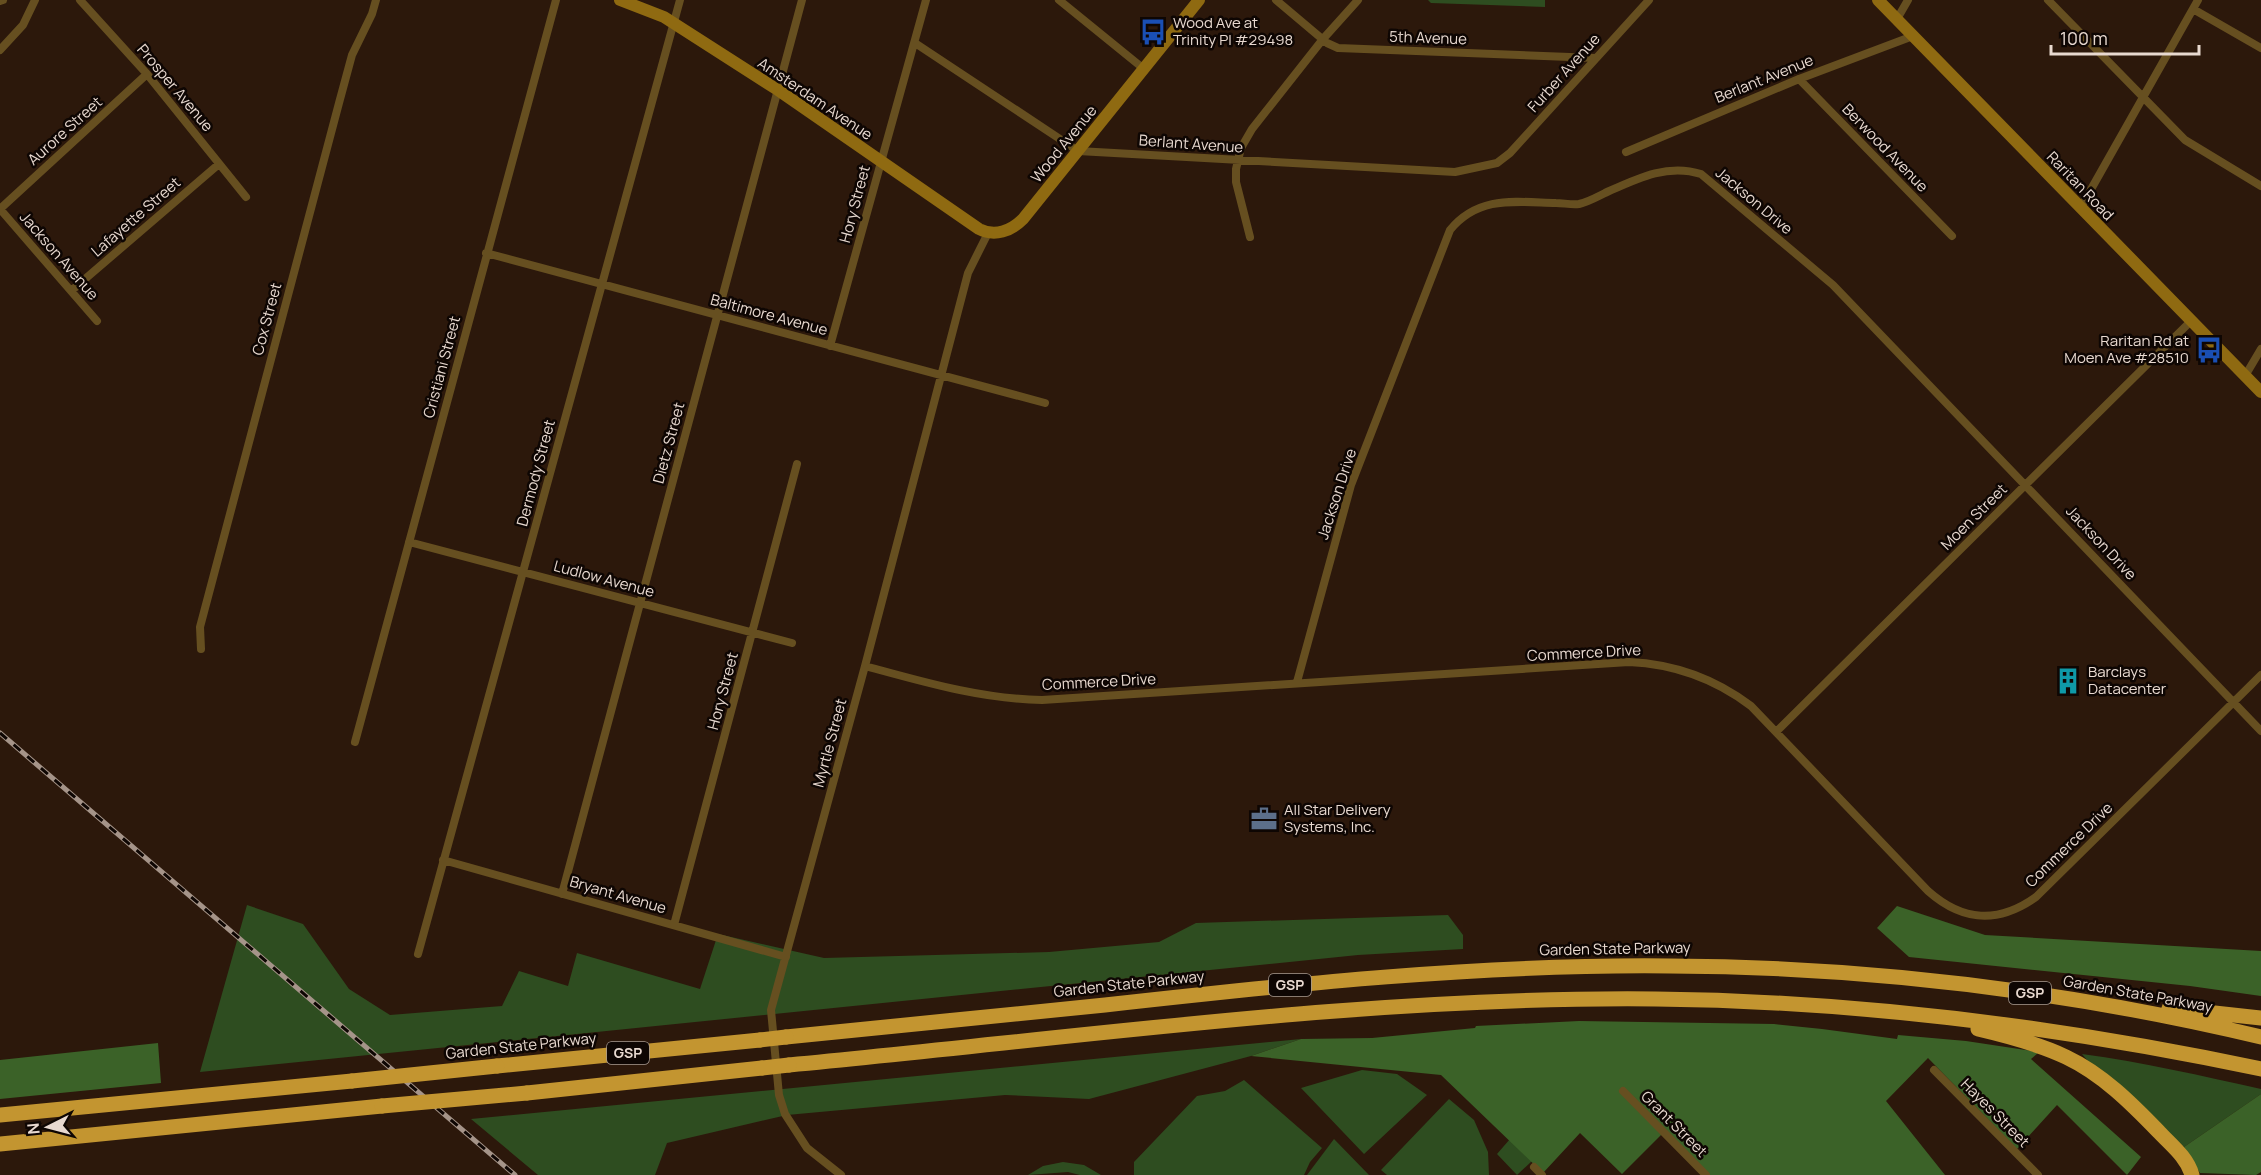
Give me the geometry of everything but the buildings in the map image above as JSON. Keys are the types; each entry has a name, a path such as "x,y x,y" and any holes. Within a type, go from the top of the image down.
{"highway":[{"name":"Garden State Parkway","path":"0,1115 760,1040 1304,983 1522,968 1669,966 1796,970 1906,978 2016,991 2161,1015 2261,1037"},
{"path":"2016,991 2261,1018"},
{"name":"GSP","path":"0,1144 527,1093 1290,1014 1436,1004 1653,999 1727,1000 1872,1009 2080,1035 2261,1069"},
{"path":"1872,1009 1988,1032 2066,1057 2094,1073 2134,1106 2177,1151 2192,1175"}],"main road":[{"name":"Amsterdam Avenue","path":"620,0 674,23 778,90 979,229 988,232"},
{"name":"Wood Avenue","path":"988,232 1006,231 1018,224 1199,0"},
{"name":"Raritan Road","path":"1878,0 2261,392"}],"street":[{"path":"0,50 23,26 35,0"},
{"name":"Prosper Avenue","path":"80,0 147,74 246,197"},
{"name":"Cox Street","path":"201,649 200,627 339,103 352,55 372,14 376,0"},
{"name":"Cristiani Street","path":"355,742 556,0"},
{"name":"Dermody Street","path":"418,954 680,0"},
{"name":"Dietz Street","path":"562,894 802,0"},
{"name":"Hory Street","path":"830,346 926,0"},
{"path":"1059,0 1144,69"},
{"name":"5th Avenue","path":"1276,0 1332,46 1344,49 1596,58"},
{"path":"1250,237 1237,189 1237,161 1248,135 1323,39 1358,0"},
{"name":"Furber Avenue","path":"1497,162 1510,153 1649,0"},
{"path":"1897,19 1908,0"},
{"path":"2048,0 2185,140 2261,186"},
{"path":"2058,10 2064,0"},
{"path":"2080,207 2198,0"},
{"path":"2193,9 2261,48"},
{"name":"Berlant Avenue","path":"1626,152 1798,79 1913,36"},
{"name":"Berlant Avenue","path":"915,43 1078,151 1455,172 1497,162"},
{"name":"Aurore Street","path":"0,209 147,74"},
{"name":"Berwood Avenue","path":"1798,79 1952,236"},
{"name":"Lafayette Street","path":"71,291 219,164"},
{"name":"Jackson Drive","path":"1297,682 1351,484 1450,230 1459,219 1475,209 1495,202 1579,204 1644,175 1689,170 1701,174 1833,285 2261,730"},
{"name":"Jackson Avenue","path":"0,209 97,321"},
{"name":"Myrtle Street","path":"841,1175 807,1148 788,1120 778,1095 771,1017 773,1002 865,666 970,267 986,242 988,232"},
{"name":"Baltimore Avenue","path":"486,253 1045,404"},
{"name":"Moen Street","path":"1776,732 2191,321"},
{"path":"2245,376 2261,349"},
{"name":"Hory Street","path":"674,925 797,464"},
{"name":"Ludlow Avenue","path":"409,542 792,642"},
{"name":"Commerce Drive","path":"865,666 961,692 1025,700 1629,662 1685,670 1720,685 1751,706 1940,902 1961,912 1993,916 2008,912 2036,897 2261,675"},
{"name":"Bryant Avenue","path":"443,860 786,957"},
{"name":"Hayes Street","path":"1934,1070 2038,1175"},
{"name":"Grant Street","path":"1623,1091 1706,1175"},
{"path":"1534,1167 1542,1175"}],"green space":[{"path":"1428,0 1545,0 1545,7 1431,3"},
{"path":"247,905 303,924 349,989 390,1015 502,1006 519,971 568,986 577,953 700,989 718,934 824,958 1049,952 1159,942 1196,923 1448,915 1463,935 1463,949 1358,955 200,1072"},
{"path":"1897,906 1985,935 2261,951 2261,996 2190,986 1909,957 1877,928"},
{"path":"1579,1021 1774,1024 1897,1039 1898,1035 1966,1041 2039,1052 2031,1059 2141,1157 2127,1175 2057,1105 2017,1149 1928,1058 1886,1101 1945,1175 1707,1175 1664,1132 1622,1174 1580,1133 1543,1173 1441,1075 1251,1056 1301,1039 1372,1038 1475,1028 1476,1026"},
{"path":"1301,1039 1251,1056 1089,1099 1005,1095 787,1115 667,1143 655,1175 538,1175 471,1119"},
{"path":"158,1043 161,1083 0,1099 0,1060"},
{"path":"2082,1054 2150,1065 2261,1089 2261,1094 2184,1147 2092,1066"},
{"path":"1362,1070 1397,1074 1427,1095 1364,1154 1301,1088"},
{"path":"1244,1080 1322,1148 1310,1162 1304,1175 1134,1175 1134,1162 1197,1096 1225,1091"},
{"path":"2261,1094 2261,1172 2256,1175 2200,1173 2184,1147"},
{"path":"1449,1099 1474,1120 1488,1152 1489,1175 1387,1175 1381,1170"},
{"path":"1334,1139 1369,1175 1307,1175"},
{"path":"1510,1139 1532,1161 1517,1175 1497,1154"},
{"path":"1063,1162 1084,1165 1101,1175 1080,1175 1068,1172 1028,1175 1043,1166"}],"railway":[{"path":"0,733 515,1175"}],"place":[{"name":"Wood Ave at Trinity Pl #29498","path":"1153,32"},
{"name":"Raritan Rd at Moen Ave #28510","path":"2209,350"},
{"name":"Barclays Datacenter","path":"2068,681"},
{"name":"All Star Delivery Systems, Inc.","path":"1264,819"}]}
